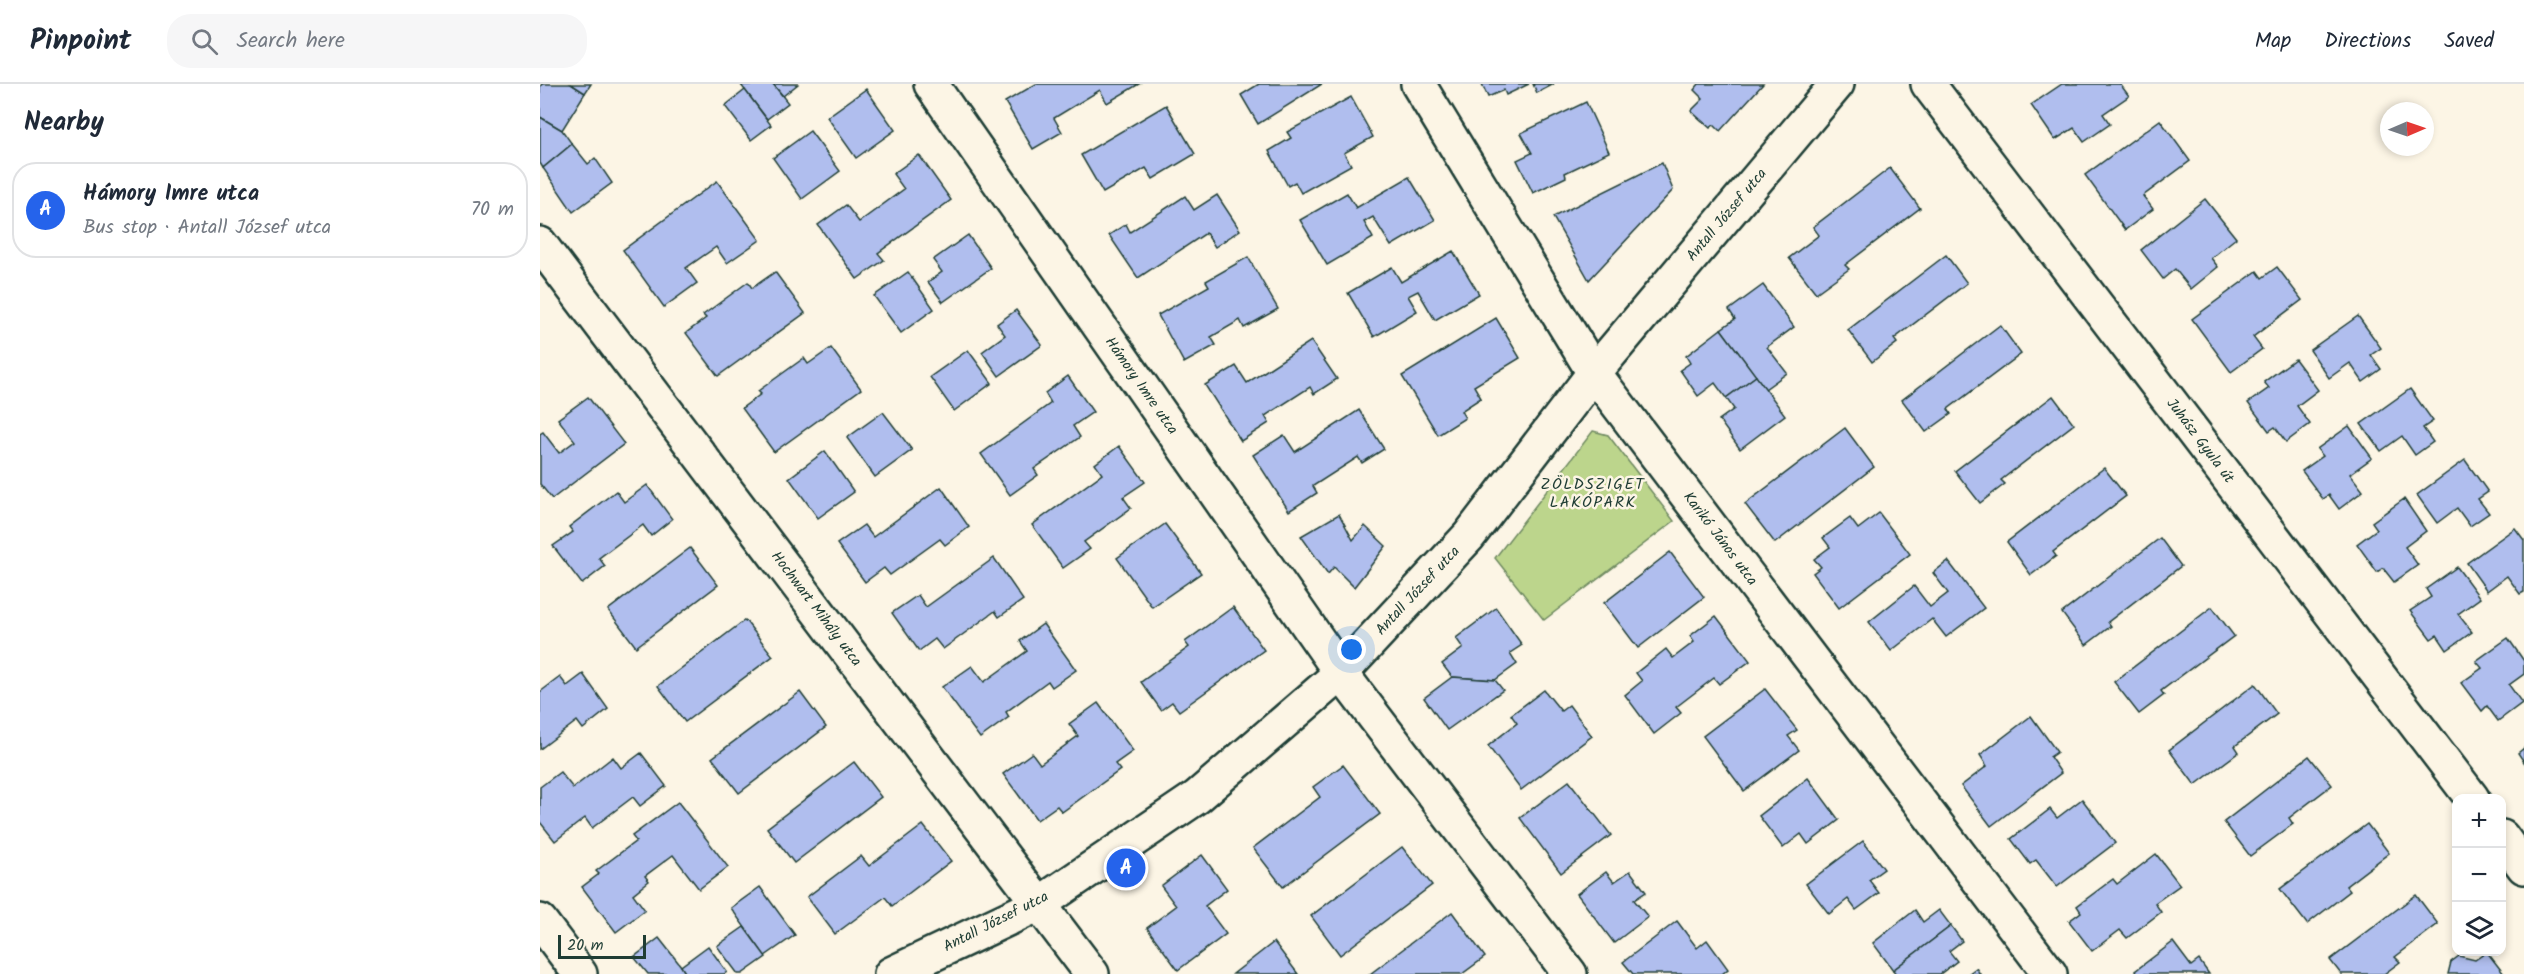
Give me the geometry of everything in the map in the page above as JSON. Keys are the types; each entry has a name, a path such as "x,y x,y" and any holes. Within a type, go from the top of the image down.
{"street":[{"name":"Hámory Imre utca","path":"931,84 1341,673 1570,974"},
{"name":"Karikó János utca","path":"1418,84 1594,373 2050,974"},
{"name":"Antall József utca","path":"891,974 1039,904 1197,797 1341,673 1469,536 1594,373 1837,84"},
{"name":"Juhász Gyula út","path":"1928,84 2469,794"},
{"name":"Hochwart Mihály utca","path":"540,244 1092,974"},
{"path":"2506,842 2524,867"},
{"path":"540,921 580,974"}],"green space":[{"path":"1593,431 1608,435 1674,521 1544,620 1495,558"}],"building":[{"path":"542,84 571,84 585,93 562,130 540,117 540,87"},
{"path":"571,84 591,84 585,93"},
{"path":"773,84 798,84 783,96"},
{"path":"773,84 788,103 767,119 741,85"},
{"path":"1036,84 1139,84 1107,103 1100,90 1054,118 1062,132 1033,149 1005,102"},
{"path":"1259,84 1322,84 1258,124 1241,95"},
{"path":"1482,84 1529,84 1506,95 1504,90 1488,97"},
{"path":"1533,84 1554,84 1537,93"},
{"path":"1699,84 1763,84 1720,131 1714,125 1710,128 1691,111 1703,99 1694,90"},
{"path":"2062,84 2120,84 2129,96 2103,114 2110,124 2084,142 2074,128 2055,140 2031,105"},
{"path":"866,89 895,130 856,158 827,117"},
{"path":"745,90 771,125 751,140 725,106"},
{"path":"1351,97 1373,137 1344,153 1351,165 1301,193 1295,182 1288,186 1269,151 1291,138 1287,132"},
{"path":"1586,102 1609,152 1565,173 1566,177 1533,193 1517,160 1532,153 1521,133"},
{"path":"1166,105 1195,154 1153,179 1146,168 1103,193 1081,155"},
{"path":"540,117 562,130 572,144 543,168 540,163"},
{"path":"2160,120 2190,161 2143,196 2153,209 2125,230 2085,175"},
{"path":"810,131 840,171 802,199 773,158"},
{"path":"572,144 588,164 595,158 612,183 573,212 543,168"},
{"path":"919,155 951,200 878,253 884,260 857,279 818,225 846,205 859,222 904,189 893,174"},
{"path":"1662,163 1673,190 1589,280 1553,217"},
{"path":"1890,168 1920,208 1845,265 1849,269 1816,293 1789,258 1819,235 1813,227"},
{"path":"1409,177 1435,220 1391,246 1373,217 1364,222 1373,238 1327,265 1300,220 1347,193 1356,208"},
{"path":"717,181 760,240 727,263 716,247 686,268 697,283 664,307 623,250"},
{"path":"1217,195 1240,230 1215,247 1206,233 1138,278 1109,235 1126,224 1130,232 1185,196 1194,210"},
{"path":"2205,199 2236,238 2211,258 2218,267 2191,289 2175,269 2163,279 2141,250"},
{"path":"968,235 991,268 943,302 928,282 942,272 933,260"},
{"path":"1453,251 1479,294 1435,320 1418,291 1408,296 1417,311 1374,337 1348,293 1392,267 1401,282"},
{"path":"1946,255 1967,283 1894,339 1897,343 1872,362 1848,330"},
{"path":"1248,257 1278,309 1244,328 1240,320 1211,337 1216,345 1184,363 1158,315 1209,286 1206,281"},
{"path":"2277,267 2302,300 2253,337 2262,349 2231,372 2192,319 2257,271 2262,278"},
{"path":"775,272 805,313 718,376 686,333 706,318 703,315 748,282 752,288"},
{"path":"908,272 934,309 901,333 874,296"},
{"path":"1763,285 1794,327 1767,347 1787,373 1765,389 1721,329 1735,319 1729,310"},
{"path":"1016,310 1042,345 999,376 982,352 1005,335 997,324"},
{"path":"2358,316 2381,348 2371,355 2381,369 2363,382 2350,363 2329,378 2310,350"},
{"path":"1496,318 1520,358 1474,386 1481,398 1461,411 1465,418 1438,435 1402,376"},
{"path":"2000,325 2021,354 1948,409 1951,414 1926,432 1902,400"},
{"path":"1721,329 1756,376 1726,398 1715,383 1698,396 1680,370 1690,363 1686,356"},
{"path":"1311,341 1337,379 1314,394 1310,387 1265,416 1269,423 1241,441 1205,385 1236,366 1247,383"},
{"path":"831,348 861,389 774,452 742,408 761,394 758,391 804,358 808,364"},
{"path":"968,350 992,383 954,411 930,377"},
{"path":"2295,359 2318,390 2297,406 2310,424 2286,442 2275,427 2269,431 2248,403 2269,388 2264,382"},
{"path":"1068,376 1093,412 1073,426 1080,437 1034,469 1038,475 1010,495 981,454 1051,403 1045,393"},
{"path":"1756,376 1785,415 1740,449 1719,420 1734,409 1726,398"},
{"path":"2410,389 2433,421 2423,428 2433,442 2415,455 2402,436 2381,451 2361,424"},
{"path":"2053,396 2074,424 2001,480 2005,484 1980,503 1955,471"},
{"path":"588,397 624,444 552,499 540,484 540,434 543,432 559,453 575,441 558,419"},
{"path":"1359,410 1384,449 1362,463 1358,457 1313,486 1317,493 1289,511 1253,455 1284,435 1295,452"},
{"path":"883,412 912,450 875,477 847,438"},
{"path":"2349,426 2372,458 2350,474 2363,491 2339,509 2329,495 2323,499 2302,471 2323,456 2317,449"},
{"path":"1845,428 1874,467 1775,543 1745,504"},
{"path":"1119,446 1145,482 1123,497 1131,508 1084,542 1090,549 1063,568 1032,525 1102,474 1095,464"},
{"path":"825,451 854,492 818,518 789,478"},
{"path":"2465,460 2488,492 2478,499 2489,513 2470,526 2457,508 2437,523 2417,495"},
{"path":"2104,468 2126,496 2053,552 2056,556 2031,575 2007,542"},
{"path":"647,485 672,519 651,536 643,525 599,558 605,566 582,584 553,546 573,532 569,527 616,491 624,502"},
{"path":"941,487 969,527 945,545 940,539 890,575 884,568 865,582 837,544 864,525 873,537"},
{"path":"2404,499 2426,531 2405,547 2418,565 2394,582 2383,568 2377,572 2357,544 2377,529 2372,522"},
{"path":"1879,513 1910,554 1839,608 1813,573 1821,567 1814,559 1830,547 1823,538 1850,518 1858,529"},
{"path":"1339,514 1353,540 1365,526 1386,546 1354,587 1334,567 1328,574 1301,536"},
{"path":"1165,524 1201,573 1152,607 1117,558"},
{"path":"2515,528 2524,540 2524,592 2520,594 2507,576 2487,591 2467,563"},
{"path":"2160,538 2181,566 2108,622 2111,626 2086,645 2062,613"},
{"path":"690,548 718,585 636,647 608,610"},
{"path":"1670,552 1704,597 1638,648 1604,603"},
{"path":"994,558 1023,600 999,617 995,611 943,649 935,639 919,651 892,613 918,595 926,607"},
{"path":"1948,561 1984,608 1946,637 1932,619 1891,651 1869,622 1914,586 1930,607 1948,593 1933,573"},
{"path":"2457,567 2480,598 2458,614 2472,632 2447,650 2437,635 2431,639 2410,611 2431,597 2426,589"},
{"path":"1233,607 1264,650 1179,711 1172,702 1161,710 1141,682 1189,647 1185,642"},
{"path":"2212,607 2234,636 2161,691 2164,695 2139,714 2114,682"},
{"path":"1496,608 1522,645 1510,653 1517,664 1495,680 1452,677 1442,664 1463,648 1456,638"},
{"path":"1716,616 1750,661 1719,684 1714,678 1676,707 1681,713 1654,734 1625,695 1642,681 1636,673 1666,649 1673,658 1694,642 1690,636"},
{"path":"745,620 773,656 685,722 658,686"},
{"path":"1043,624 1076,670 1052,687 1048,681 1006,712 1009,717 980,738 942,687 972,666 984,682 1027,651 1020,641"},
{"path":"2508,638 2524,661 2524,674 2509,685 2522,703 2498,721 2487,706 2482,711 2461,683 2482,668 2476,661"},
{"path":"583,674 608,709 583,729 577,721 540,749 540,692 560,677 567,686"},
{"path":"1452,677 1495,680 1503,690 1447,730 1424,698"},
{"path":"2255,684 2277,714 2235,746 2239,752 2195,785 2169,750"},
{"path":"1765,689 1797,730 1788,736 1799,750 1744,791 1703,736"},
{"path":"1544,690 1561,711 1569,705 1592,736 1521,790 1488,746 1517,723 1511,715"},
{"path":"800,692 826,727 739,793 712,758"},
{"path":"1098,703 1133,751 1115,764 1120,770 1062,812 1057,806 1037,820 1003,774 1032,753 1040,764 1078,736 1069,724"},
{"path":"2031,716 2057,752 2050,757 2061,773 1991,826 1961,786 1987,766 1980,755"},
{"path":"2524,748 2524,762 2518,753"},
{"path":"641,753 666,786 640,806 633,797 592,828 585,818 555,841 540,822 540,787 560,772 573,788 613,757 621,768"},
{"path":"2309,756 2332,785 2289,818 2293,824 2250,856 2224,822"},
{"path":"854,762 881,797 794,863 767,828"},
{"path":"1343,765 1380,814 1283,887 1253,848 1320,797 1313,787"},
{"path":"1808,778 1839,820 1808,844 1801,834 1783,848 1759,816"},
{"path":"1569,781 1611,835 1561,873 1520,818"},
{"path":"2082,799 2115,843 2057,887 2036,860 2030,864 2011,839 2050,809 2057,818"},
{"path":"678,802 728,867 699,889 673,855 645,876 649,881 633,894 645,910 616,932 582,887 599,874 596,871 636,841 632,836"},
{"path":"2367,824 2389,853 2346,886 2350,891 2307,924 2280,889"},
{"path":"923,825 951,861 892,906 885,897 835,934 807,897 861,856 869,866"},
{"path":"1863,841 1884,869 1869,880 1879,893 1856,910 1848,899 1829,914 1806,884"},
{"path":"1402,847 1432,885 1340,955 1311,916"},
{"path":"2156,854 2180,885 2155,903 2161,912 2127,938 2120,930 2092,951 2069,921 2081,912 2077,906 2113,879 2117,884"},
{"path":"1202,855 1227,889 1205,906 1226,934 1178,970 1147,928 1176,906 1161,886"},
{"path":"1630,871 1646,892 1634,900 1648,917 1614,943 1577,894 1606,872 1614,882"},
{"path":"760,887 795,935 765,956 731,908"},
{"path":"2416,895 2438,924 2395,957 2400,962 2384,974 2341,974 2330,960"},
{"path":"1915,910 1923,922 1939,910 1951,926 1893,970 1873,943"},
{"path":"1452,912 1485,957 1462,974 1370,974"},
{"path":"1677,921 1697,948 1707,940 1728,969 1722,974 1633,974 1623,962"},
{"path":"1951,926 1962,941 1949,951 1957,961 1940,974 1896,974 1893,970"},
{"path":"744,927 766,957 742,974 738,974 717,946"},
{"path":"659,938 686,974 648,974 634,957"},
{"path":"1274,942 1298,974 1233,974"},
{"path":"2173,942 2191,966 2199,960 2209,974 2137,974 2135,971"},
{"path":"708,946 727,972 724,974 686,974 681,966"},
{"path":"2459,956 2475,960 2481,956 2490,956 2504,974 2448,974 2451,962"},
{"path":"1976,968 1980,974 1968,974"}],"place":[{"name":"Hámory Imre utca","path":"1126,868"}],"district":[{"name":"ZÖLDSZIGET LAKÓPARK","path":"1593,493"}]}
